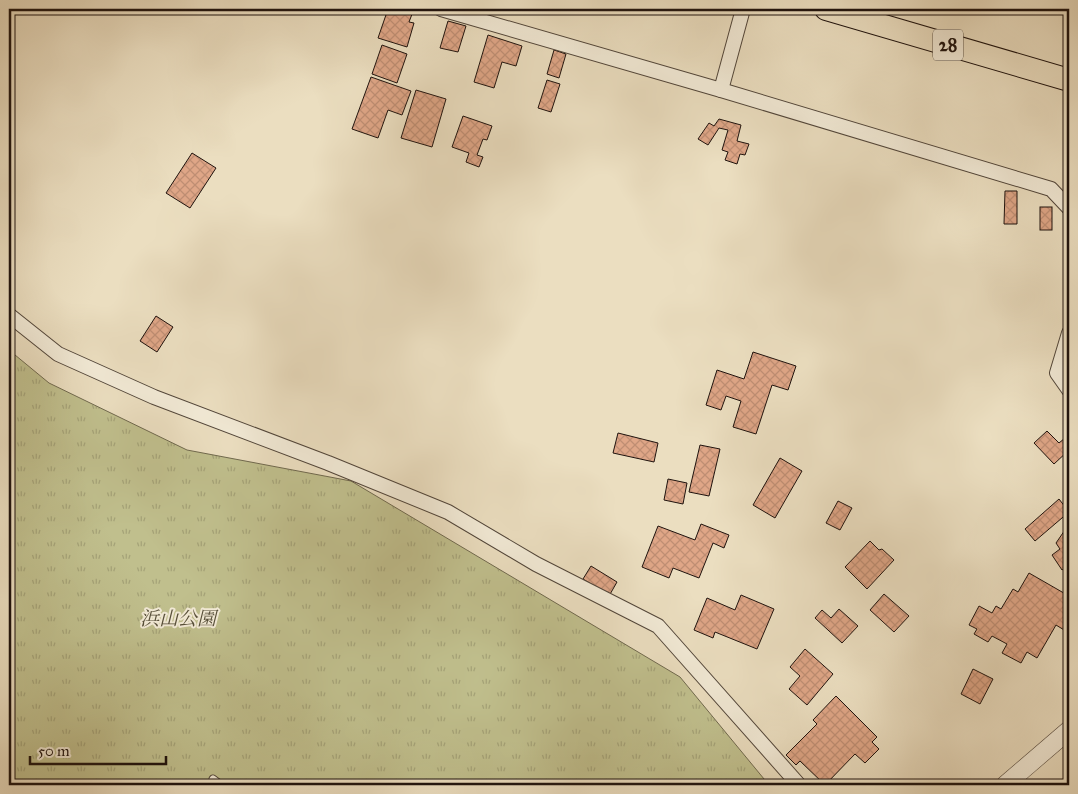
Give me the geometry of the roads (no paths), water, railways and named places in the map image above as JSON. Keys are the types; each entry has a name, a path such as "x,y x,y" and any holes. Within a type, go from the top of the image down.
{"main road":[{"name":"28","path":"826,9 1069,80"}],"street":[{"path":"441,9 721,90 1051,189 1069,208"},
{"path":"721,90 743,9"},
{"path":"9,315 58,354 154,397 328,463 448,512 536,564 658,626 799,785"},
{"path":"1069,333 1056,373 1069,390"},
{"path":"1005,785 1069,730"}],"lane":[{"path":"213,779 221,785"}],"park label":[{"name":"浜山公園","path":"178,618"}]}
